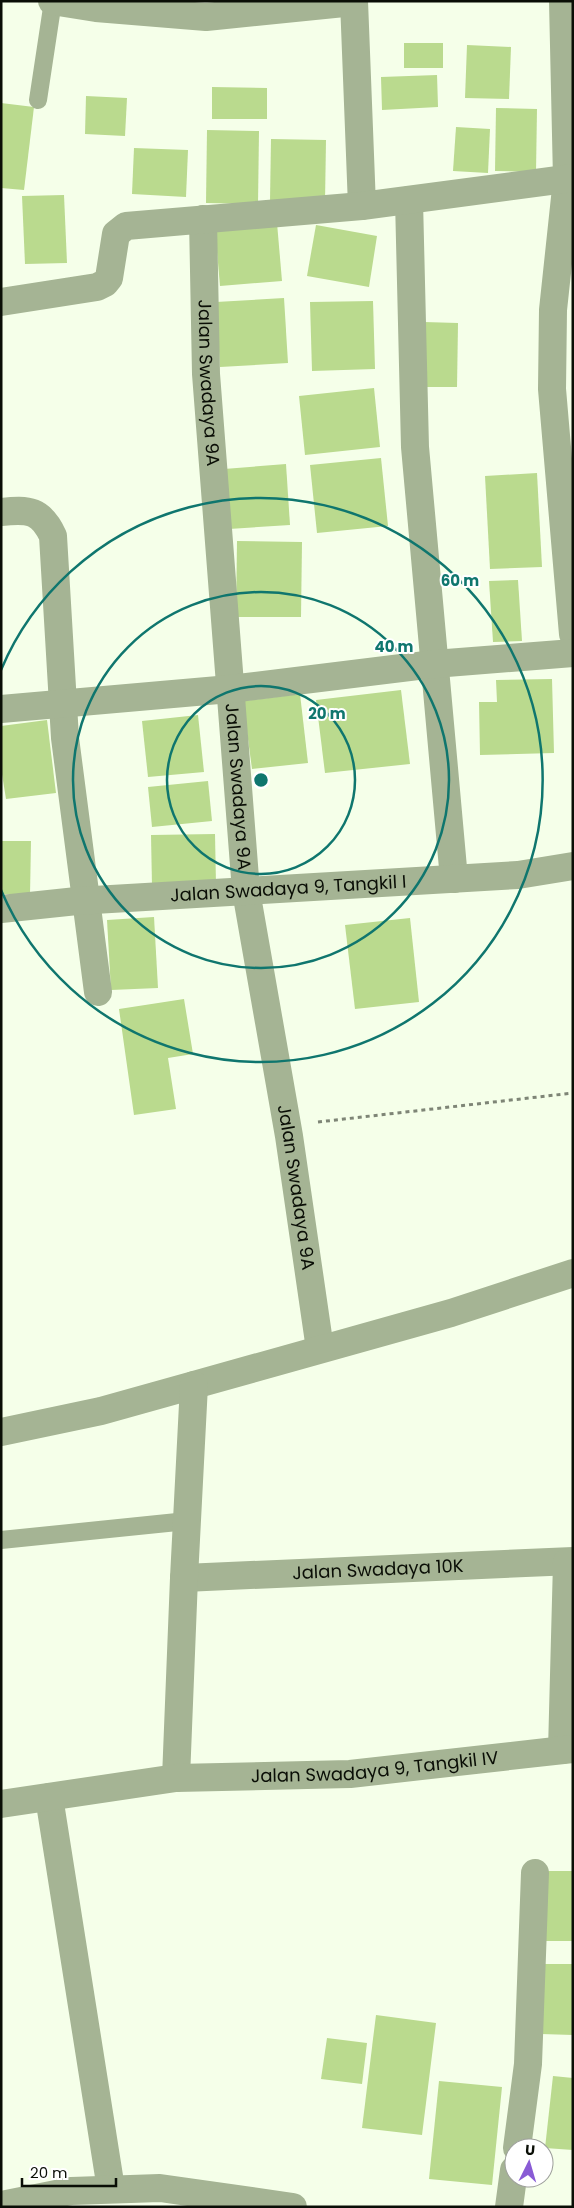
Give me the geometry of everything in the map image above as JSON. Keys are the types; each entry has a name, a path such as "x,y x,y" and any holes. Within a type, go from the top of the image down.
{"street":[{"path":"52,1 96,8 206,17 354,2 362,206"},
{"path":"563,1 570,179 553,310 552,390 570,572 573,634"},
{"path":"1,302 97,287 105,283 109,278 116,234 126,226 362,206 570,179"},
{"path":"409,200 415,447 454,879"},
{"name":"Jalan Swadaya 9A","path":"203,219 206,374 246,892 286,1125 320,1349"},
{"path":"1,512 17,510 36,514 46,522 53,536 65,738 98,992"},
{"path":"1,709 230,689 434,664 573,653"},
{"name":"Jalan Swadaya 9, Tangkil I","path":"1,909 86,901 518,875 573,866"},
{"path":"1,1432 101,1411 451,1313 573,1273"},
{"path":"176,1778 194,1385"},
{"path":"568,1750 570,1561"},
{"name":"Jalan Swadaya 10K","path":"184,1578 570,1561"},
{"name":"Jalan Swadaya 9, Tangkil IV","path":"1,1804 176,1778 350,1774 568,1750"},
{"path":"49,1797 111,2190"},
{"path":"518,2138 528,2064 535,1873"},
{"path":"509,2207 512,2188"},
{"path":"1,2205 71,2191 111,2190 160,2197 293,2207"}],"lane":[{"path":"38,100 52,1"},
{"path":"1,1540 187,1521"}],"path":[{"path":"286,1125 573,1093"}],"building":[{"path":"404,43 443,43 443,68 404,68"},
{"path":"467,45 511,47 509,99 465,98"},
{"path":"437,75 438,107 382,110 381,77"},
{"path":"212,87 267,88 267,119 212,119"},
{"path":"86,96 127,98 125,136 85,134"},
{"path":"1,103 34,107 24,190 1,188"},
{"path":"496,108 537,109 536,172 495,171"},
{"path":"456,127 490,129 488,173 453,171"},
{"path":"207,130 259,131 258,204 206,203"},
{"path":"271,139 326,140 325,202 270,201"},
{"path":"134,148 188,150 186,197 132,194"},
{"path":"64,195 67,263 25,264 22,196"},
{"path":"277,223 282,281 220,286 215,228"},
{"path":"316,225 377,236 369,287 307,276"},
{"path":"284,298 288,363 220,367 216,302"},
{"path":"373,301 375,369 312,371 310,302"},
{"path":"424,322 458,323 457,387 423,387"},
{"path":"374,388 380,447 305,455 299,396"},
{"path":"381,458 388,526 317,533 310,465"},
{"path":"286,464 290,525 229,529 224,469"},
{"path":"537,473 542,567 490,569 485,476"},
{"path":"237,541 302,542 301,617 236,617"},
{"path":"518,580 522,641 493,642 489,581"},
{"path":"552,679 554,753 480,755 479,702 497,702 496,680"},
{"path":"401,690 410,764 325,773 316,700"},
{"path":"300,694 308,763 252,769 243,701"},
{"path":"198,715 204,772 148,777 142,721"},
{"path":"47,720 56,793 6,799 1,768 1,726"},
{"path":"208,781 212,821 152,827 148,787"},
{"path":"215,834 216,885 152,886 151,835"},
{"path":"1,841 31,841 30,895 1,894"},
{"path":"154,917 158,988 111,990 107,920"},
{"path":"410,918 419,1002 355,1009 345,925"},
{"path":"184,999 193,1054 168,1058 176,1109 134,1115 119,1009"},
{"path":"543,1871 573,1871 573,1941 543,1941"},
{"path":"542,1964 573,1964 573,2035 541,2034"},
{"path":"376,2015 436,2023 422,2135 362,2128"},
{"path":"327,2038 367,2043 362,2084 321,2079"},
{"path":"553,2076 573,2078 573,2150 554,2149 554,2138 546,2138"},
{"path":"439,2081 502,2087 492,2185 429,2179"}]}
